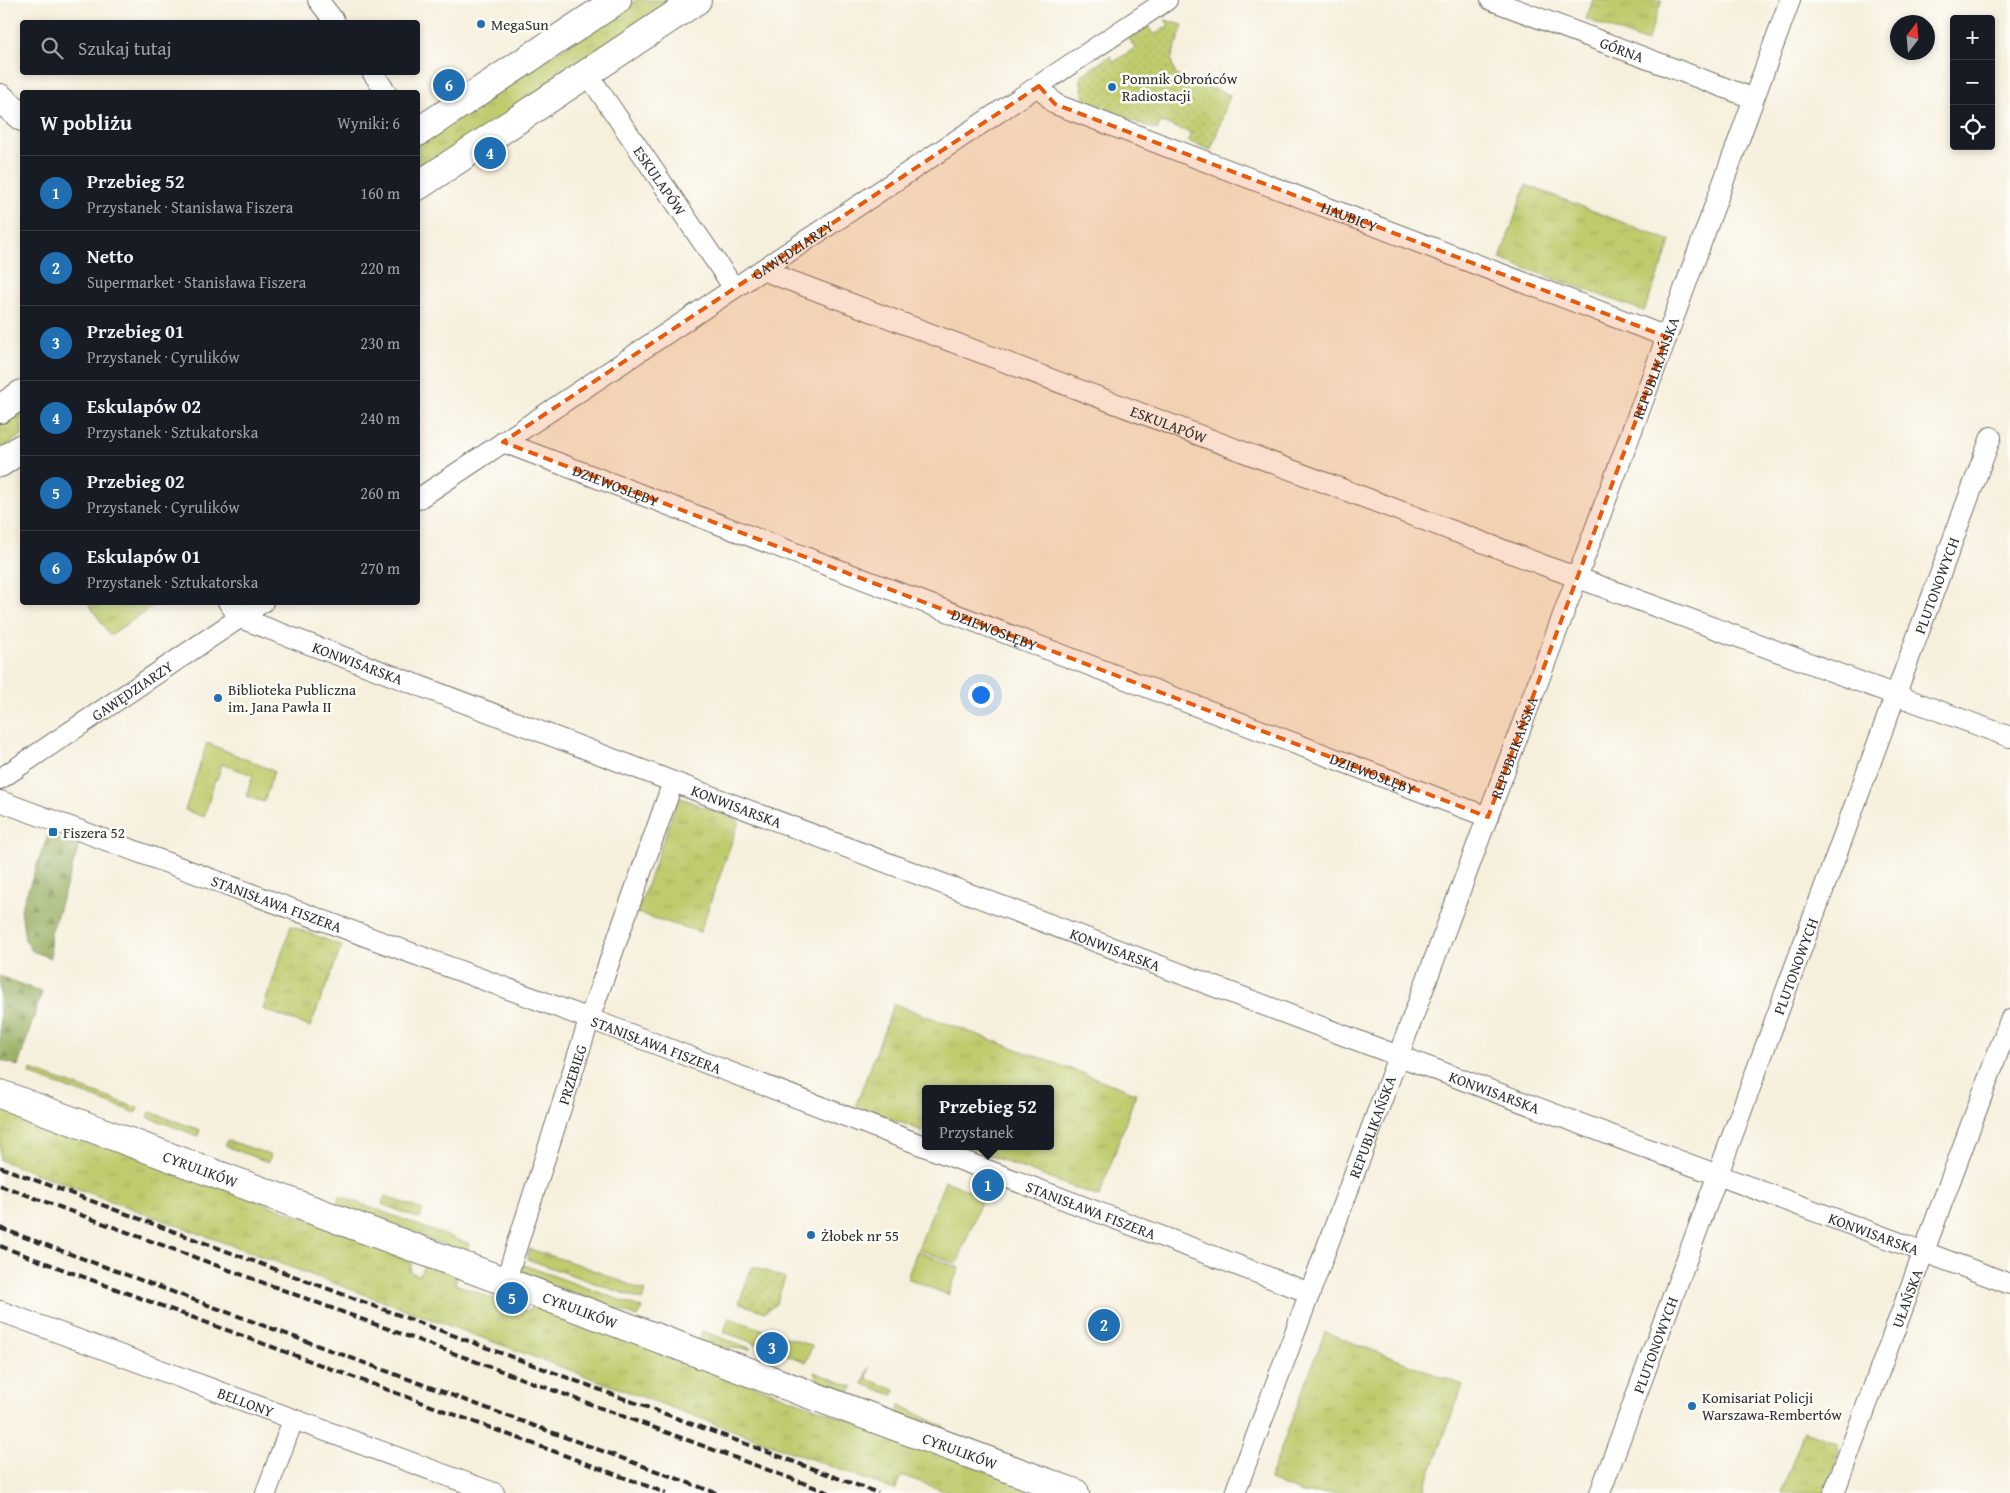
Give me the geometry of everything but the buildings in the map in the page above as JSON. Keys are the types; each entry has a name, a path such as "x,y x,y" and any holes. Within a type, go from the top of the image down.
{"main road":[{"path":"420,131 617,0"},
{"path":"420,185 697,0"},
{"path":"0,98 20,114"},
{"path":"0,409 20,395"},
{"path":"0,463 20,449"},
{"name":"CYRULIKÓW","path":"0,1094 1075,1493"}],"street":[{"path":"318,0 333,20"},
{"name":"GAWĘDZIARZY","path":"420,497 1167,0"},
{"name":"GÓRNA","path":"1491,0 1752,98"},
{"name":"REPUBLIKAŃSKA","path":"1235,1493 1667,337 1752,98 1790,0"},
{"name":"ESKULAPÓW","path":"587,73 734,288"},
{"path":"374,75 385,90"},
{"name":"HAUBICY","path":"1039,86 1055,104 1667,337"},
{"name":"ESKULAPÓW","path":"762,270 1576,578 2010,737"},
{"name":"PLUTONOWYCH","path":"1600,1493 1991,437"},
{"name":"DZIEWOSŁĘBY","path":"503,442 1488,817"},
{"path":"230,605 240,618"},
{"name":"GAWĘDZIARZY","path":"0,779 259,605"},
{"name":"KONWISARSKA","path":"240,618 1399,1056 2010,1284"},
{"name":"PRZEBIEG","path":"506,1283 622,922 673,782"},
{"name":"STANISŁAWA FISZERA","path":"0,801 590,1019 922,1146"},
{"name":"UŁAŃSKA","path":"1834,1493 2010,1020"},
{"name":"STANISŁAWA FISZERA","path":"933,1150 1310,1294"},
{"name":"BELLONY","path":"0,1311 494,1493"},
{"path":"266,1493 293,1420"}],"highlighted area":[{"path":"1039,86 1055,104 1667,337 1488,817 503,442"}],"green space":[{"path":"636,0 678,0 420,171 420,144"},
{"path":"1593,0 1662,0 1647,42 1586,19"},
{"path":"1165,20 1183,25 1171,60 1176,75 1230,95 1211,150 1188,141 1191,133 1161,122 1157,130 1085,103 1080,76 1110,56 1114,62 1135,48 1128,37 1145,26 1154,35 1169,25"},
{"path":"1526,185 1671,241 1644,311 1500,259"},
{"path":"20,408 20,436 0,450 0,422"},
{"path":"89,605 155,605 110,635"},
{"path":"207,743 274,771 264,802 246,796 253,775 222,764 217,779 215,779 204,817 185,810"},
{"path":"681,798 739,821 700,932 637,913 678,799"},
{"path":"48,835 79,846 50,937 51,958 32,951 25,939 21,909"},
{"path":"291,926 342,946 310,1027 263,1009"},
{"path":"0,976 42,992 18,1066 0,1060"},
{"path":"894,1004 1136,1093 1099,1197 975,1150 1054,1150 1054,1085 922,1085 922,1131 856,1105"},
{"path":"31,1070 138,1108 136,1113 29,1074"},
{"path":"0,1105 412,1258 410,1272 419,1275 425,1264 458,1275 455,1284 529,1312 533,1303 1044,1493 950,1493 904,1476 900,1478 895,1490 0,1160"},
{"path":"150,1112 200,1130 198,1136 148,1117"},
{"path":"227,1140 271,1155 268,1162 225,1146"},
{"path":"945,1181 983,1196 957,1264 918,1249"},
{"path":"340,1196 469,1244 466,1253 336,1205"},
{"path":"385,1196 423,1210 420,1219 382,1204"},
{"path":"530,1249 583,1266 645,1291 642,1300 527,1259"},
{"path":"917,1251 959,1268 948,1295 907,1278"},
{"path":"521,1264 642,1308 638,1317 525,1275 522,1272"},
{"path":"752,1266 785,1278 776,1304 765,1312 739,1303"},
{"path":"729,1318 812,1346 806,1362 781,1353 782,1348 764,1341 762,1346 724,1332"},
{"path":"702,1331 752,1349 725,1347 699,1340"},
{"path":"1325,1332 1463,1385 1423,1493 1303,1493 1269,1480"},
{"path":"869,1367 867,1379 895,1390 893,1395 863,1384"},
{"path":"814,1372 853,1387 848,1395 820,1385"},
{"path":"900,1405 944,1428 941,1430 897,1414"},
{"path":"1804,1431 1837,1443 1840,1454 1826,1493 1781,1493"}],"railway":[{"path":"0,1167 878,1493"},
{"path":"0,1185 830,1493"},
{"path":"0,1228 716,1493"},
{"path":"0,1246 666,1493"}],"place":[{"name":"MegaSun","path":"481,24"},
{"name":"Eskulapów 01","path":"449,85"},
{"name":"Pomnik Obrońców Radiostacji","path":"1112,87"},
{"name":"Eskulapów 02","path":"490,153"},
{"name":"Biblioteka Publiczna im. Jana Pawła II","path":"218,698"},
{"name":"Fiszera 52","path":"53,832"},
{"name":"Przebieg 52","path":"988,1185"},
{"name":"Żłobek nr 55","path":"811,1235"},
{"name":"Przebieg 02","path":"512,1298"},
{"name":"Netto","path":"1104,1325"},
{"name":"Przebieg 01","path":"772,1348"},
{"name":"Komisariat Policji Warszawa-Rembertów","path":"1692,1406"}]}
